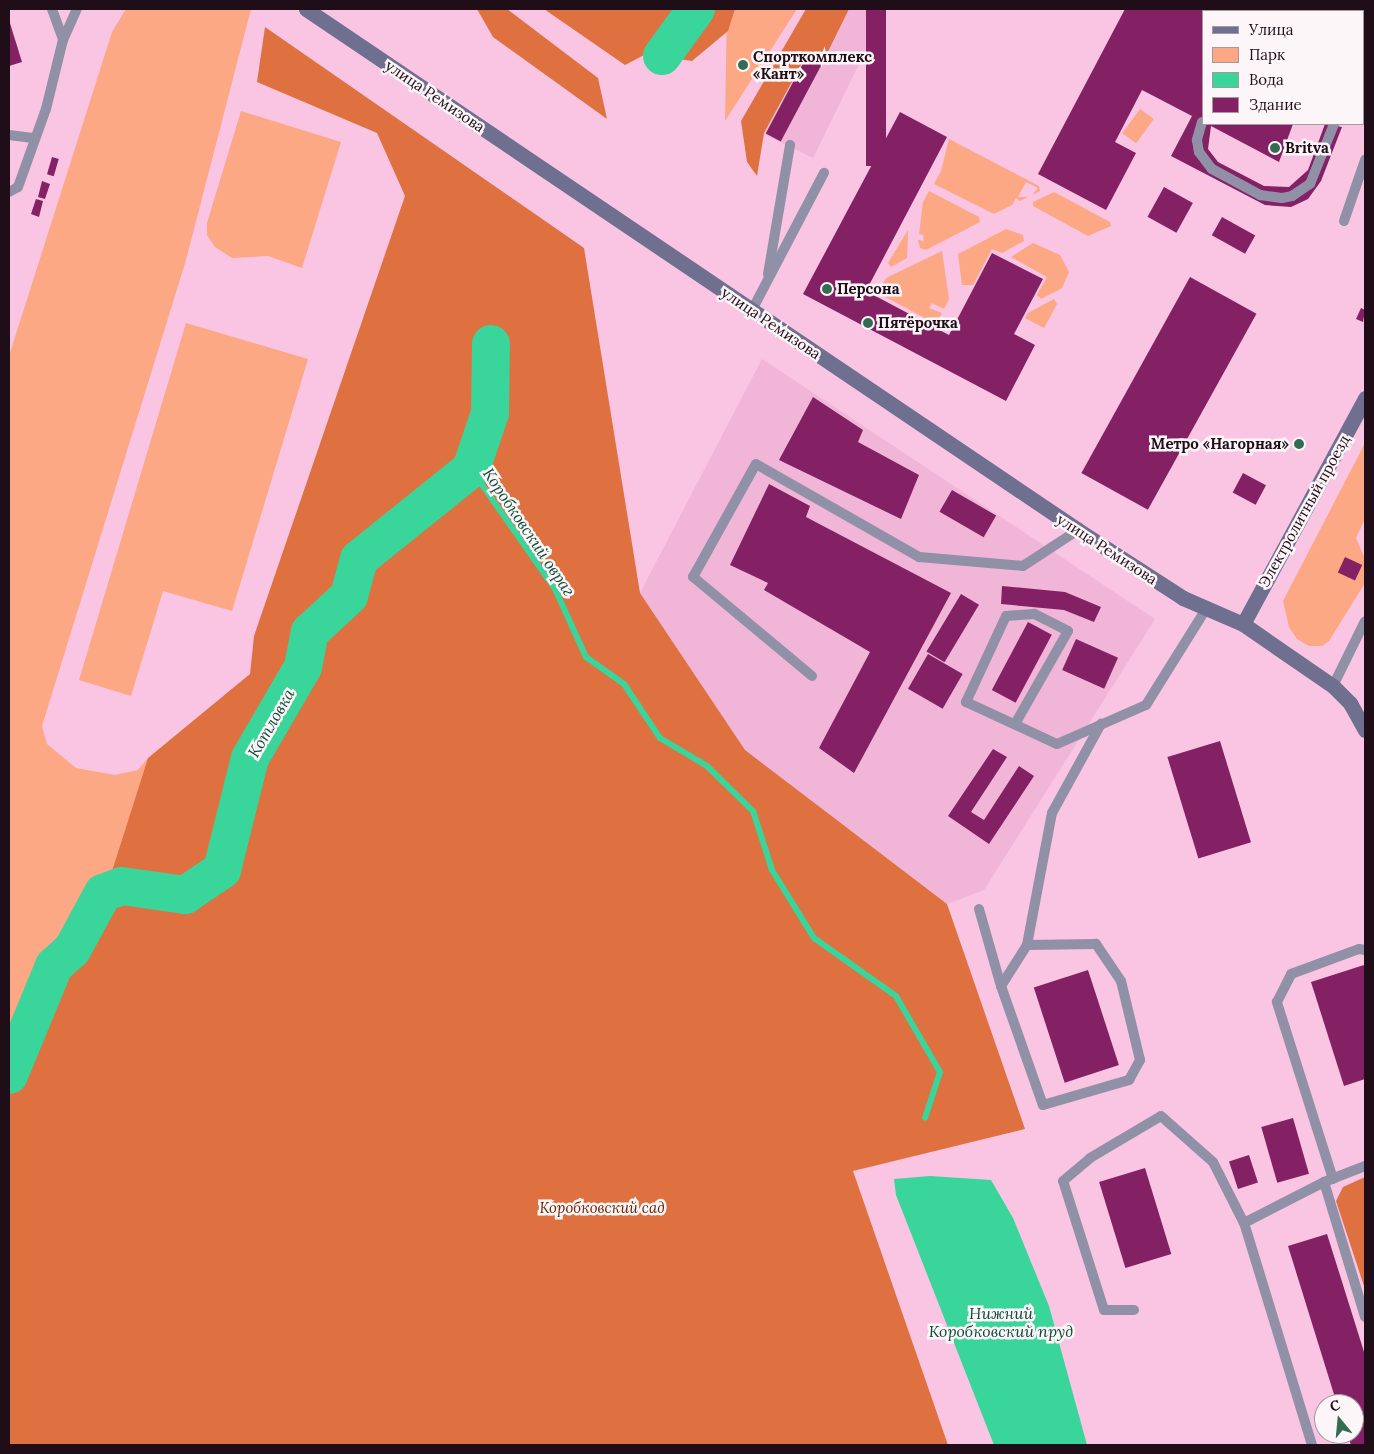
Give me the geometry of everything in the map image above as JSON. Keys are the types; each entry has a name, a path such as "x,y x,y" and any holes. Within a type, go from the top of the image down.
{"street":[{"name":"улица Ремизова","path":"306,9 1078,530 1183,598 1243,624 1333,686 1350,703 1365,730"},
{"name":"Электролитный проезд","path":"1243,624 1365,398"}],"lane":[{"path":"52,9 63,40"},
{"path":"9,192 18,187 46,109 63,40 77,9"},
{"path":"1202,122 1197,140 1199,152 1212,170 1260,195 1282,198 1297,193 1310,184 1334,125"},
{"path":"9,135 34,138"},
{"path":"766,282 790,145"},
{"path":"1344,221 1365,160"},
{"path":"752,310 824,173"},
{"path":"812,676 693,577 756,464 919,557 1023,566 1078,530"},
{"path":"1015,724 1068,630 1034,614 1006,616 966,702 1057,744 1146,706 1206,609"},
{"path":"1333,686 1365,621"},
{"path":"1001,986 1026,945 1052,813 1101,724"},
{"path":"979,909 1001,986 1043,1105 1129,1080 1140,1060 1122,981 1096,944 1026,945"},
{"path":"1365,950 1359,949 1291,974 1277,1002 1365,1317"},
{"path":"1134,1310 1104,1310 1063,1181 1090,1158 1161,1116 1213,1162 1244,1223 1312,1445"},
{"path":"1244,1223 1328,1180 1365,1166"}],"shaded area":[{"path":"849,9 886,9 813,158 764,134 808,54 824,62"},
{"path":"762,359 1155,619 984,890 947,904 745,750 640,593"}],"green space":[{"path":"126,9 251,9 186,260 42,726 47,744 76,768 115,775 138,770 148,758 104,896 73,953 58,968 9,1086 9,356 112,32"},
{"path":"477,9 507,9 598,78 607,119 493,37"},
{"path":"544,9 735,9 728,31 692,61 646,54 625,65"},
{"name":"Спорткомплекс «Кант»","path":"727,9 797,9 725,121"},
{"path":"806,9 849,9 823,62 807,54 764,133 757,176 747,162 741,121"},
{"name":"Коробковский сад","path":"265,27 584,248 640,593 745,750 947,904 1025,1129 853,1171 948,1445 9,1445 9,1086 58,968 73,953 104,896 148,758 250,674 254,636 405,196 377,133 257,82"},
{"path":"1140,109 1154,119 1136,143 1122,133"},
{"path":"241,111 341,142 302,268 268,256 232,258 215,247 207,235 207,223"},
{"path":"949,139 1039,186 1040,191 1032,195 1038,188 1026,182 1018,197 1028,197 1020,201 1016,198 1012,205 994,214 934,184 941,171"},
{"path":"929,191 979,217 980,222 926,250 920,248 918,240 924,241 923,235 919,234 923,202"},
{"path":"1054,192 1110,222 1111,226 1088,236 1033,206 1033,202"},
{"path":"1006,229 1023,235 1024,241 1002,253 992,249 973,285 962,285 958,254"},
{"path":"908,230 907,258 891,267 888,263"},
{"path":"1033,243 1060,255 1069,272 1062,288 1041,299 1037,295 1047,277 1011,257"},
{"path":"942,251 949,299 944,309 932,303 929,308 942,313 936,324 878,293 886,278"},
{"path":"1054,299 1057,304 1044,328 1025,318 1028,313"},
{"path":"186,323 308,359 232,611 163,591 131,696 79,680"},
{"path":"1365,443 1365,519 1356,538 1365,559 1365,583 1329,641 1322,646 1309,646 1297,639 1289,627 1283,601"},
{"path":"1365,1177 1365,1289 1336,1201 1343,1187"}],"water":[{"name":"Нижний Коробковский пруд","path":"930,1176 991,1180 1013,1218 1049,1306 1087,1445 994,1445 896,1195 894,1179"}],"building":[{"path":"866,9 886,9 886,166 866,166"},
{"path":"1125,9 1336,9 1202,10 1202,125 1293,125 1279,162 1211,126 1208,149 1218,162 1264,186 1289,187 1308,170 1325,125 1342,127 1321,181 1308,199 1291,207 1265,205 1171,156 1192,116 1142,90 1115,142 1136,153 1106,210 1038,174"},
{"path":"9,20 22,62 9,66"},
{"path":"808,54 823,62 781,141 766,133"},
{"path":"900,112 947,137 866,291 949,335 992,253 1043,279 1014,334 1035,345 1006,401 803,294"},
{"path":"52,157 59,159 54,176 47,174"},
{"path":"42,181 50,184 45,199 38,197"},
{"path":"1164,187 1193,203 1176,233 1148,217"},
{"path":"36,199 43,201 39,217 31,214"},
{"path":"1222,217 1255,235 1245,254 1212,235"},
{"path":"1190,277 1256,314 1148,510 1081,473"},
{"path":"1361,308 1365,310 1363,322 1356,319"},
{"path":"813,397 863,430 858,442 919,475 901,519 779,460"},
{"path":"1243,473 1266,485 1256,505 1233,492"},
{"path":"769,484 810,506 806,517 951,593 854,773 819,748 870,652 764,590 768,583 730,565"},
{"path":"952,490 996,516 984,537 940,512"},
{"path":"1345,557 1362,565 1355,580 1338,572"},
{"path":"1002,586 1065,592 1101,607 1094,622 1064,610 1001,604"},
{"path":"961,594 979,605 944,662 926,651"},
{"path":"1028,622 1052,635 1016,703 992,690"},
{"path":"1076,639 1118,658 1104,689 1062,670"},
{"path":"928,654 963,674 943,709 908,689"},
{"path":"1220,741 1251,842 1198,858 1167,757"},
{"path":"993,749 1007,757 971,812 984,820 1019,766 1034,776 989,844 948,816"},
{"path":"1364,965 1365,1079 1344,1086 1311,982"},
{"path":"1088,970 1119,1065 1065,1083 1034,988"},
{"path":"1293,1118 1309,1174 1277,1183 1261,1127"},
{"path":"1249,1155 1258,1183 1238,1189 1229,1161"},
{"path":"1145,1168 1171,1254 1125,1268 1099,1182"},
{"path":"1327,1234 1365,1355 1365,1445 1351,1444 1364,1444 1364,1394 1334,1394 1288,1246"}],"waterway":[{"name":"Котловка","path":"662,56 696,9"},
{"name":"Котловка","path":"9,1075 54,966 72,950 103,893 122,886 185,895 222,870 250,758 303,667 310,632 349,596 359,559 471,469 490,413 491,344"},
{"name":"Коробковский овраг","path":"471,469 555,589 586,657 624,684 660,738 707,766 753,811 772,870 814,938 896,996 940,1072 925,1118"}],"place":[{"name":"Спорткомплекс «Кант»","path":"743,65"},
{"name":"Britva","path":"1275,148"},
{"name":"Персона","path":"827,289"},
{"name":"Пятёрочка","path":"868,323"},
{"name":"Метро «Нагорная»","path":"1299,444"}]}
